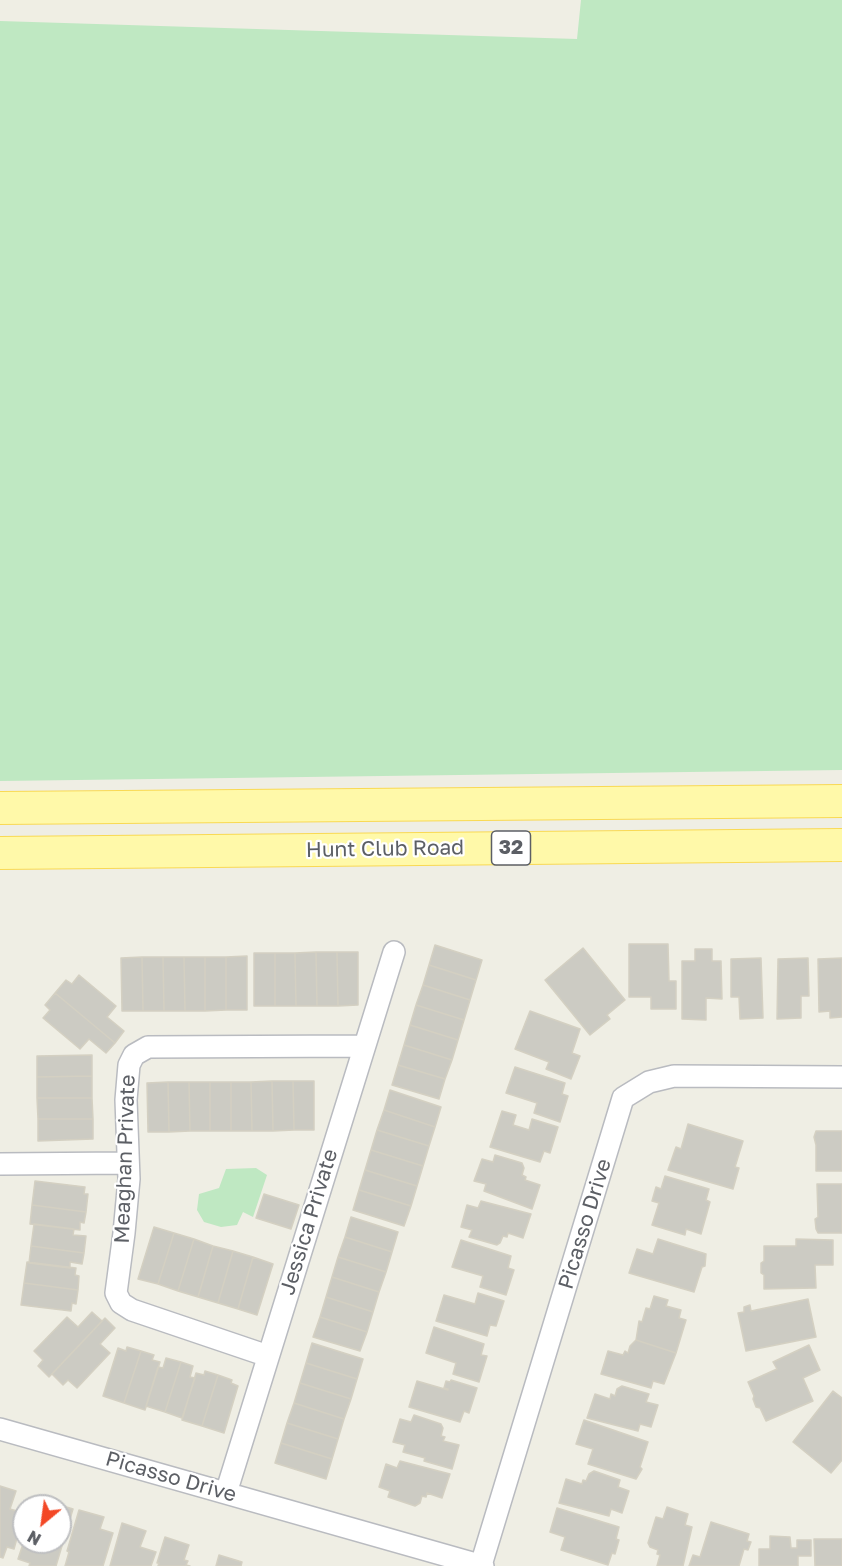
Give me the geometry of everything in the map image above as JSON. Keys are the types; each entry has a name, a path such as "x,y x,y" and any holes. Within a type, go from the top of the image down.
{"main road":[{"name":"Hunt Club Road","path":"0,808 842,801"},
{"name":"Hunt Club Road","path":"0,853 842,845"}],"street":[{"name":"Jessica Private","path":"226,1493 394,952"},
{"name":"Meaghan Private","path":"268,1356 132,1310 121,1304 116,1293 129,1179 126,1100 129,1065 134,1055 148,1047 364,1046"},
{"name":"Picasso Drive","path":"0,1429 482,1566 623,1098 649,1082 674,1076 842,1077"},
{"path":"0,1164 128,1163"}],"green space":[{"path":"581,0 842,0 842,770 0,781 0,21 577,39"},
{"path":"256,1168 267,1175 253,1217 243,1212 237,1225 221,1227 204,1222 197,1210 199,1194 219,1188 226,1169"}],"building":[{"path":"629,944 668,944 669,981 676,981 676,1009 651,1009 651,997 629,997"},
{"path":"435,945 482,960 476,980 429,965"},
{"path":"583,948 625,1000 607,1015 610,1019 590,1035 545,980"},
{"path":"695,949 712,949 712,961 721,961 722,999 706,998 706,1020 682,1019 682,961 695,961"},
{"path":"316,952 337,952 338,1006 317,1006"},
{"path":"316,952 317,1006 296,1006 295,953"},
{"path":"337,952 358,952 358,1005 338,1006"},
{"path":"254,953 275,953 275,1006 254,1006"},
{"path":"275,953 295,953 296,1006 275,1006"},
{"path":"247,956 247,1010 226,1010 226,957"},
{"path":"142,957 163,957 164,1011 143,1011"},
{"path":"142,957 143,1011 122,1011 121,958"},
{"path":"163,957 184,957 185,1011 164,1011"},
{"path":"184,957 205,957 205,1011 185,1011"},
{"path":"205,957 226,957 226,1010 205,1011"},
{"path":"761,958 763,1018 740,1019 739,997 731,997 731,959"},
{"path":"808,958 809,996 801,996 801,1018 777,1019 778,959"},
{"path":"842,958 842,1017 830,1018 830,1011 819,1012 818,959"},
{"path":"429,965 476,980 470,1000 423,985"},
{"path":"79,975 116,1006 107,1017 124,1031 115,1043 55,993 66,980 72,984"},
{"path":"423,985 470,1000 464,1020 416,1005"},
{"path":"55,993 115,1043 106,1053 89,1039 80,1049 43,1018 50,1010 45,1005"},
{"path":"416,1005 464,1020 458,1040 410,1025"},
{"path":"530,1011 580,1029 572,1053 580,1056 571,1079 546,1069 549,1062 515,1049"},
{"path":"410,1025 458,1040 452,1060 404,1045"},
{"path":"404,1045 452,1060 445,1079 398,1065"},
{"path":"92,1055 92,1076 37,1077 37,1056"},
{"path":"398,1065 445,1079 439,1099 392,1085"},
{"path":"515,1067 565,1083 562,1094 568,1096 560,1122 534,1113 537,1103 506,1093"},
{"path":"92,1076 92,1098 37,1098 37,1077"},
{"path":"272,1081 273,1131 252,1131 251,1082"},
{"path":"272,1081 293,1081 294,1130 273,1131"},
{"path":"293,1081 314,1081 314,1130 294,1130"},
{"path":"168,1082 169,1132 148,1132 147,1083"},
{"path":"168,1082 189,1082 190,1131 169,1132"},
{"path":"189,1082 210,1082 210,1131 190,1131"},
{"path":"210,1082 231,1082 231,1131 210,1131"},
{"path":"231,1082 251,1082 252,1131 231,1131"},
{"path":"390,1090 441,1107 435,1127 384,1110"},
{"path":"37,1098 92,1098 93,1119 38,1119"},
{"path":"384,1110 435,1127 429,1146 377,1130"},
{"path":"502,1111 516,1115 513,1125 529,1130 532,1119 558,1127 550,1153 544,1151 540,1162 490,1147"},
{"path":"38,1119 93,1119 93,1139 38,1141"},
{"path":"688,1124 743,1141 735,1167 739,1168 733,1189 668,1170 676,1147 681,1149"},
{"path":"377,1130 429,1146 423,1166 371,1150"},
{"path":"816,1131 842,1131 842,1171 816,1171 814,1137"},
{"path":"371,1150 423,1166 417,1186 365,1170"},
{"path":"495,1155 522,1163 524,1168 522,1175 526,1177 525,1180 540,1185 532,1209 484,1191 486,1184 474,1181 482,1159 493,1162"},
{"path":"365,1170 417,1186 411,1206 359,1190"},
{"path":"665,1176 709,1189 706,1200 710,1202 701,1234 686,1229 685,1235 652,1225 659,1203 652,1201 656,1187 661,1189"},
{"path":"35,1181 85,1187 84,1194 88,1194 86,1212 32,1205"},
{"path":"817,1184 842,1184 842,1233 818,1233 815,1219 818,1217"},
{"path":"359,1190 411,1206 404,1226 353,1210"},
{"path":"264,1194 299,1205 291,1229 256,1218"},
{"path":"481,1201 531,1214 523,1238 508,1233 507,1237 503,1236 497,1245 469,1237 472,1230 461,1227 467,1205 478,1208"},
{"path":"32,1205 86,1212 84,1223 80,1222 80,1230 30,1224"},
{"path":"351,1217 398,1232 392,1252 345,1237"},
{"path":"34,1224 74,1229 73,1235 86,1236 84,1253 31,1246"},
{"path":"154,1227 174,1233 158,1284 138,1279"},
{"path":"174,1233 194,1239 178,1291 158,1284"},
{"path":"345,1237 392,1252 386,1272 338,1257"},
{"path":"194,1239 213,1246 198,1297 178,1291"},
{"path":"658,1239 706,1254 705,1266 702,1267 694,1292 629,1273 637,1249 653,1254"},
{"path":"796,1239 833,1240 833,1265 815,1265 816,1288 764,1289 761,1263 764,1261 764,1246 796,1246"},
{"path":"461,1240 511,1256 508,1268 514,1270 506,1295 480,1287 483,1276 452,1267"},
{"path":"31,1246 84,1253 82,1264 70,1262 70,1268 29,1263"},
{"path":"213,1246 233,1251 218,1303 198,1297"},
{"path":"233,1251 253,1257 238,1309 218,1303"},
{"path":"253,1257 273,1264 257,1315 238,1309"},
{"path":"338,1257 386,1272 379,1292 332,1277"},
{"path":"27,1262 76,1268 75,1275 79,1276 78,1290 24,1283"},
{"path":"332,1277 379,1292 373,1312 326,1297"},
{"path":"24,1283 78,1290 76,1304 72,1303 71,1311 21,1305"},
{"path":"478,1293 504,1301 496,1326 490,1325 487,1336 436,1321 444,1295 475,1304"},
{"path":"654,1296 668,1300 666,1306 681,1310 679,1318 686,1320 676,1353 636,1340 639,1321 642,1322 646,1308 650,1309"},
{"path":"326,1297 373,1312 367,1332 320,1317"},
{"path":"808,1299 816,1337 746,1351 738,1313 744,1312 744,1307 750,1305 751,1311"},
{"path":"92,1312 102,1321 49,1377 38,1366 43,1360 34,1351 67,1317 78,1327"},
{"path":"320,1317 367,1332 360,1351 313,1337"},
{"path":"105,1318 115,1328 100,1344 110,1353 77,1388 68,1380 63,1385 52,1374"},
{"path":"434,1327 484,1344 481,1355 487,1356 479,1382 453,1374 456,1363 426,1353"},
{"path":"636,1340 676,1353 664,1384 653,1381 651,1388 601,1374 608,1351 623,1355 625,1351 628,1353 630,1346"},
{"path":"312,1343 363,1359 357,1379 306,1363"},
{"path":"809,1345 820,1370 803,1378 813,1401 766,1421 760,1408 756,1407 748,1382 777,1369 773,1362"},
{"path":"127,1347 141,1351 124,1403 103,1396 118,1348 126,1351"},
{"path":"141,1351 154,1355 152,1360 160,1362 145,1410 124,1403"},
{"path":"166,1358 181,1362 165,1412 146,1406 158,1367 163,1368"},
{"path":"181,1362 193,1366 190,1377 195,1378 182,1418 165,1412"},
{"path":"306,1363 357,1379 351,1399 300,1383"},
{"path":"205,1371 218,1375 202,1426 182,1420 196,1373 204,1375"},
{"path":"218,1375 232,1380 231,1383 238,1386 224,1433 202,1426"},
{"path":"451,1380 477,1388 469,1413 464,1411 460,1422 409,1407 417,1381 448,1390 444,1388 446,1381"},
{"path":"300,1383 351,1399 344,1419 294,1403"},
{"path":"622,1386 649,1394 646,1402 658,1405 651,1427 640,1424 638,1431 587,1418 595,1394 610,1399 611,1394 615,1396 617,1389"},
{"path":"833,1391 842,1398 842,1460 831,1473 793,1442"},
{"path":"294,1403 344,1419 338,1439 287,1423"},
{"path":"414,1415 441,1424 443,1428 441,1436 445,1437 443,1441 459,1445 452,1469 403,1452 405,1445 393,1442 400,1419 411,1422"},
{"path":"584,1420 648,1442 640,1467 642,1469 636,1479 588,1464 593,1449 576,1444"},
{"path":"287,1423 338,1439 332,1459 281,1443"},
{"path":"281,1443 332,1459 326,1479 275,1463"},
{"path":"400,1461 450,1474 442,1498 427,1493 426,1497 422,1496 420,1503 415,1506 388,1497 390,1491 379,1487 386,1464 397,1468"},
{"path":"594,1471 620,1480 618,1487 629,1491 622,1513 611,1509 609,1516 559,1503 566,1479 582,1484 583,1480 586,1481 589,1474"},
{"path":"0,1486 16,1491 12,1494 10,1509 12,1510 12,1548 7,1547 3,1558 0,1557"},
{"path":"667,1507 688,1514 685,1525 692,1527 683,1566 657,1566 660,1555 657,1554 658,1550 650,1547 648,1543 656,1517 663,1519"},
{"path":"557,1508 619,1527 616,1539 619,1540 615,1554 612,1553 608,1565 561,1550 565,1537 550,1532"},
{"path":"79,1510 104,1517 100,1529 113,1533 103,1566 65,1566 68,1554 72,1554 72,1534"},
{"path":"711,1522 749,1534 747,1541 751,1542 748,1550 744,1549 739,1566 689,1566 693,1555 700,1557"},
{"path":"122,1523 146,1531 140,1547 156,1552 151,1566 110,1566"},
{"path":"770,1536 790,1537 791,1548 797,1548 797,1540 811,1540 811,1556 798,1556 798,1566 759,1566 759,1549 770,1549"},
{"path":"165,1537 189,1545 184,1560 188,1561 186,1565 190,1566 158,1566"},
{"path":"814,1539 842,1539 842,1566 815,1566"},
{"path":"20,1554 60,1554 56,1566 29,1566 30,1563 18,1559"},
{"path":"219,1555 242,1562 241,1566 216,1566"}]}
